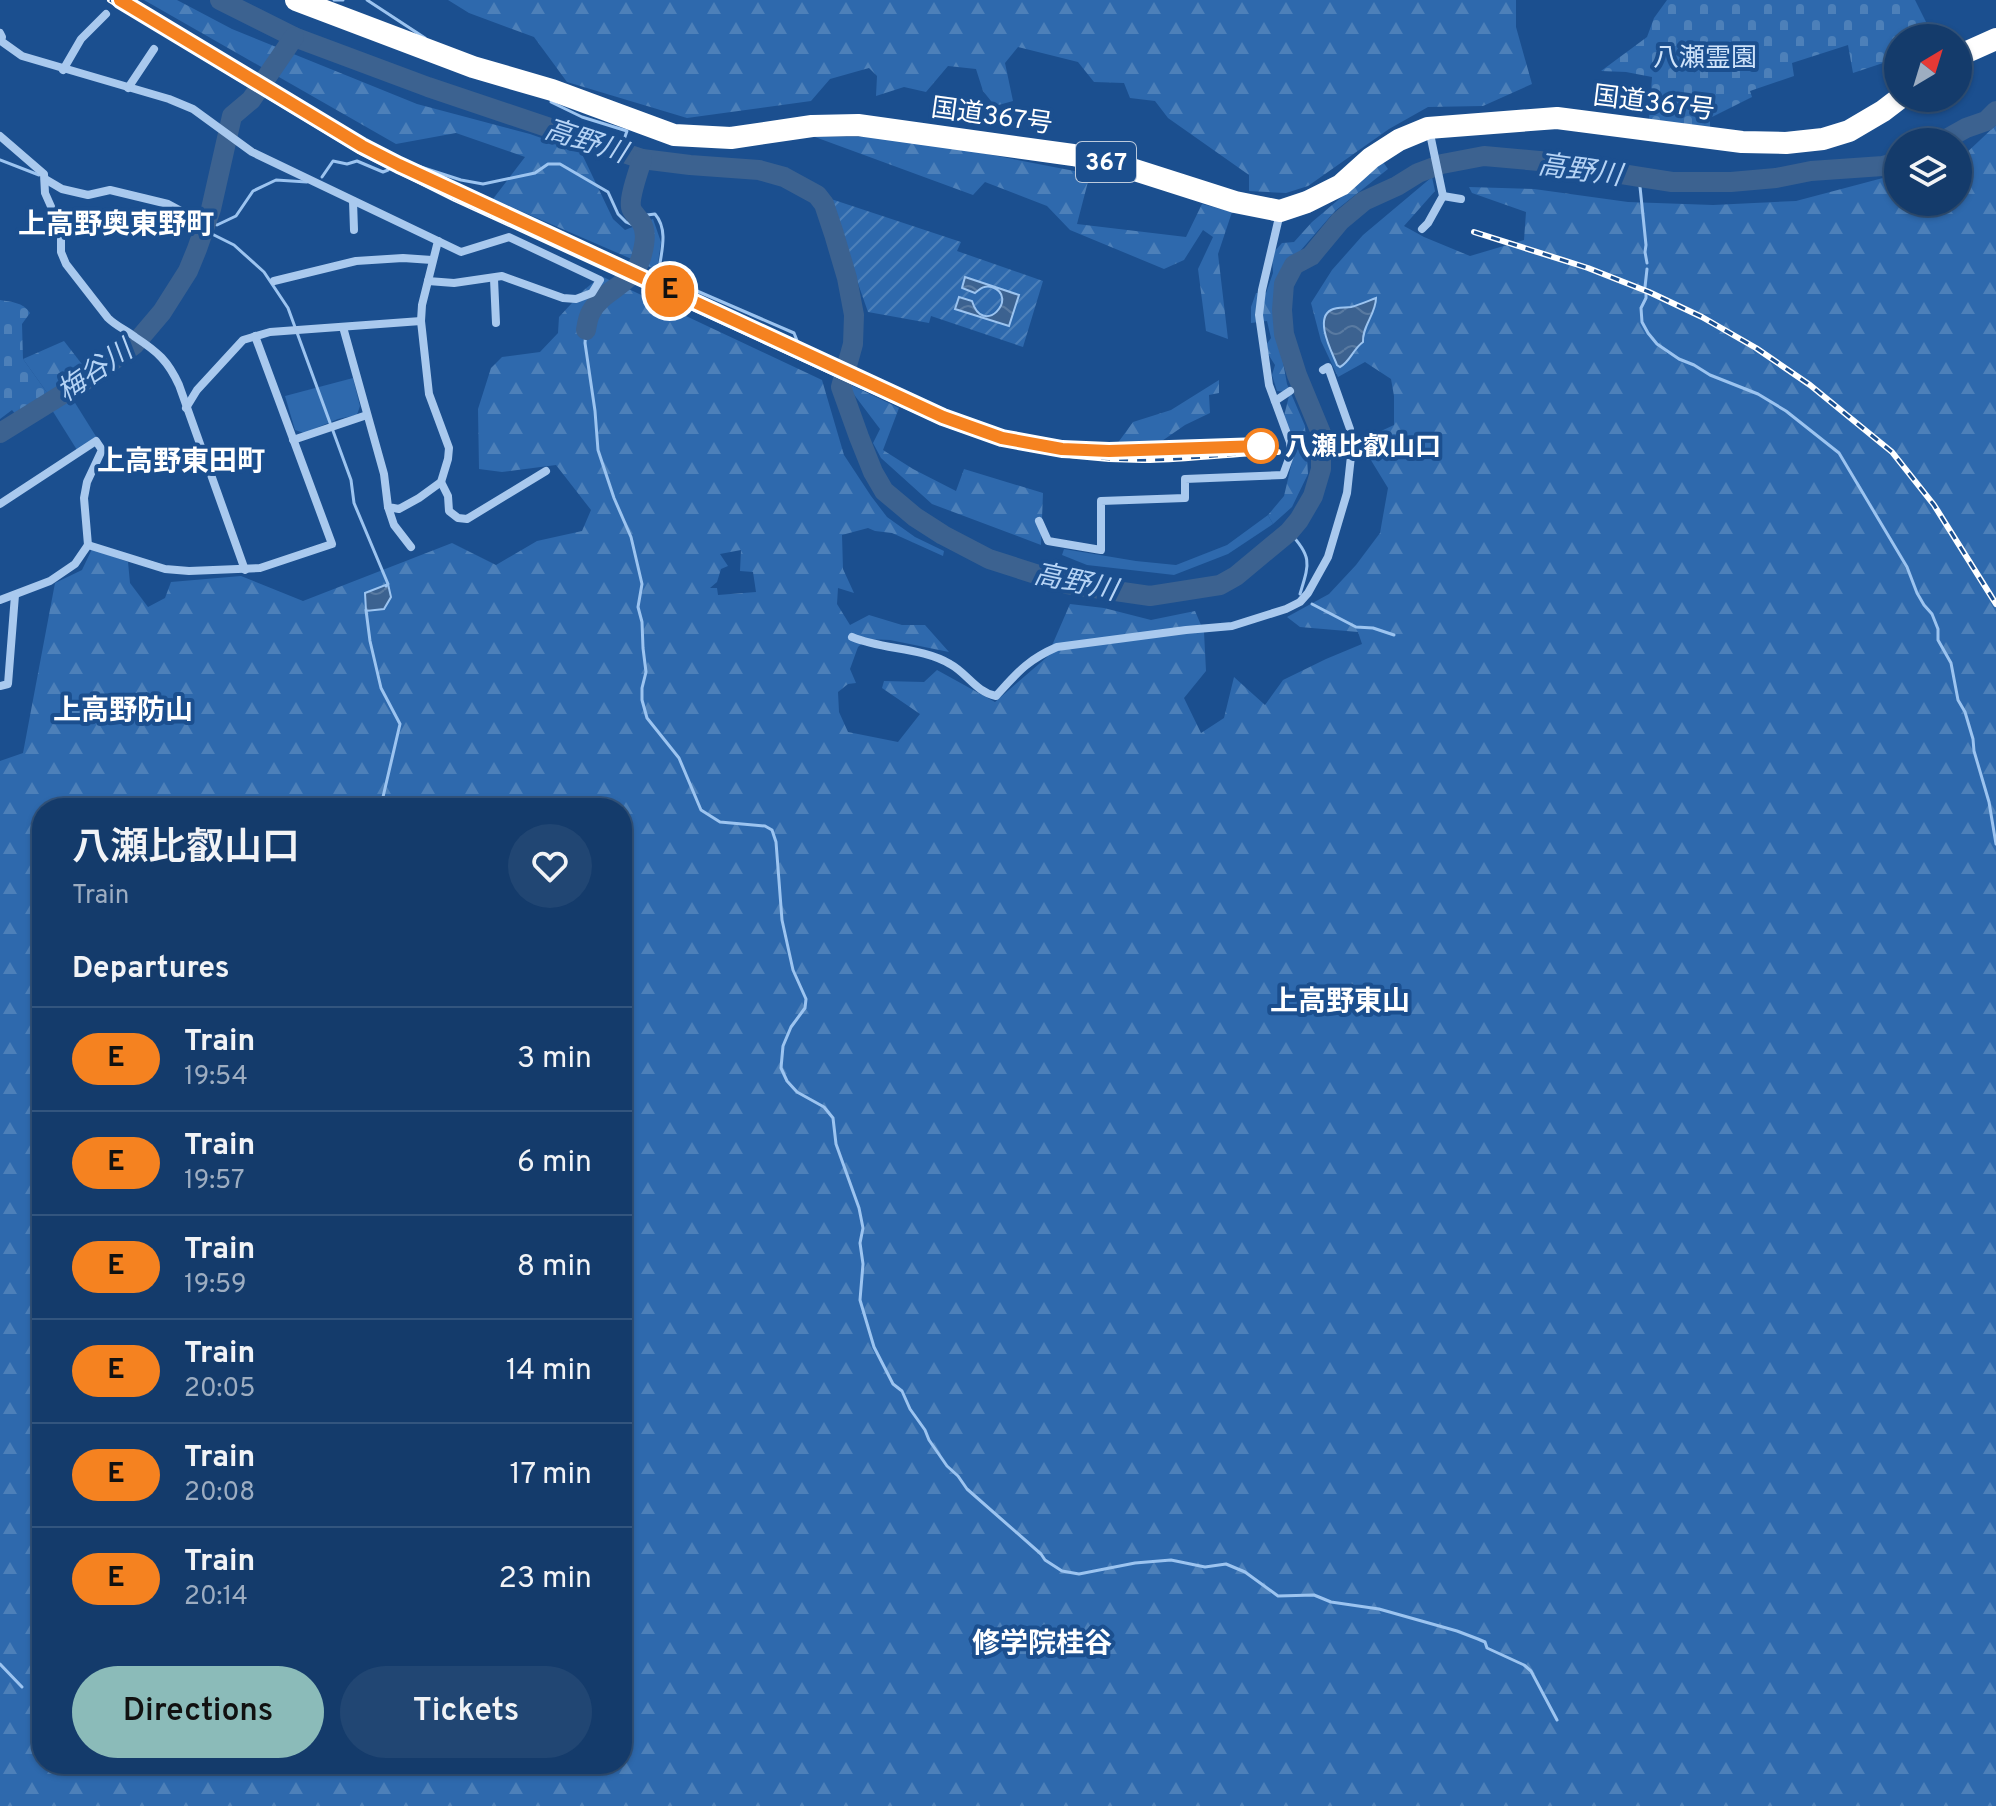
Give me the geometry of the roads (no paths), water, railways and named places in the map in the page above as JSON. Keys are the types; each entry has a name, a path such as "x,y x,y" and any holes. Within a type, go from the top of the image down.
{"highway":[{"name":"国道367号","path":"296,0 324,5 473,67 552,90 674,135 731,138 812,126 858,125 1073,155 1116,164 1235,202 1280,211 1341,185 1371,158 1399,140 1557,118 1742,142 1786,143 1823,139 1849,131 1884,110"},
{"path":"1972,50 1996,39"}],"street":[{"path":"63,70 81,39 106,14"},
{"path":"0,33 1,41 22,56 169,99 193,109 252,152 461,252 509,237 600,280 592,293 576,299 563,298 502,276 454,283 428,281"},
{"path":"128,88 154,49"},
{"path":"1422,229 1443,196 1430,135"},
{"path":"0,136 44,174 45,193 61,229 61,252 66,264 115,325 145,343 169,364 245,570"},
{"path":"45,179 62,189 88,195 110,190 153,200 177,207 192,217"},
{"path":"1443,196 1461,199"},
{"path":"353,201 354,230"},
{"path":"1039,521 1048,541 1101,550 1101,501 1185,498 1185,479 1283,475 1291,453 1290,442 1269,385 1259,315 1280,211"},
{"path":"388,507 399,509 441,482 448,459 449,448 429,394 421,321 438,241"},
{"path":"274,281 356,261 432,260"},
{"path":"494,279 496,323"},
{"path":"186,408 197,390 243,340 270,332 421,321"},
{"path":"343,327 384,474 388,507 394,525 411,547"},
{"path":"88,545 165,569 189,571 260,568 332,544 255,336"},
{"path":"852,637 936,657 952,664 988,695 996,696 1024,666 1057,647 1232,626 1300,602 1328,557 1347,493 1351,456 1350,429 1342,403 1328,367 1323,370"},
{"path":"1275,401 1290,391"},
{"path":"293,440 367,415"},
{"path":"0,504 96,441 102,450 87,482 84,498 88,545 75,564 50,581 0,600"},
{"path":"441,482 448,496 449,511 458,518 467,519 546,471"},
{"path":"0,686 8,684 15,595"}],"water":[{"path":"965,277 1019,295 1009,326 955,309 959,297 972,301 984,316 997,312 1001,306 1000,292 992,287 983,287 975,293 962,288"},
{"path":"1376,298 1363,342 1340,367 1326,336 1326,314 1333,309 1351,307"},
{"path":"388,584 391,597 384,609 366,611 365,593"}],"waterway":[{"name":"高野川","path":"220,0 294,37 428,87 642,159 759,170 784,177 817,195 824,204 834,234 854,315 853,344 841,387 873,472 884,491 915,517 989,559 1067,584 1150,596 1220,585 1236,576 1289,532 1313,496 1321,469 1321,433 1284,334 1284,284 1294,265 1311,256 1340,221 1364,201 1418,173 1442,164 1484,156 1539,161 1672,182 1731,182 1811,171 1884,166"},
{"path":"334,0 343,0"},
{"path":"367,0 425,38"},
{"name":"梅谷川","path":"0,433 92,376 134,345 162,312 188,271 197,249 211,209 232,116 251,100 294,37"},
{"path":"551,102 582,117 627,131 620,151"},
{"name":"高野川","path":"1966,128 1986,121 1996,111"},
{"path":"322,177 333,161 347,164 357,161 383,172 396,159 483,184 535,173 548,164 560,164 608,192 618,214 626,222 635,226 647,215 655,214 663,233 659,269 667,278 794,333 798,343"},
{"path":"586,330 596,304 631,275 641,258 644,230 631,202 642,159"},
{"path":"0,160 39,175"},
{"path":"1639,177 1647,263"},
{"path":"195,215 217,225 236,216 253,191 276,180 307,182"},
{"path":"204,230 234,245 264,272 288,308 351,480 354,503 388,584 386,586"},
{"path":"1645,287 1647,269"},
{"path":"1646,290 1641,308 1642,322 1657,344 1710,375 1758,394 1786,411 1839,453 1907,567 1917,593 1932,614 1938,629 1938,640 1951,663 1958,700 1973,739 1996,844"},
{"path":"586,330 598,450 631,537 642,584 638,607 646,672 642,700 647,718 679,758 701,810 720,822 765,826 772,830 776,842 782,920 793,970 806,999 805,1008 791,1027 783,1046 781,1068 797,1092 824,1107 833,1118 836,1144 863,1228 860,1300 874,1347 893,1384 902,1391 910,1409 947,1466 967,1489 1045,1560 1062,1571 1079,1574 1135,1563 1171,1560 1205,1567 1226,1564 1245,1572 1278,1596 1314,1595 1331,1602 1379,1609 1457,1631 1485,1642 1487,1648 1531,1671 1557,1720"},
{"path":"1289,532 1302,548 1307,561 1300,594"},
{"path":"1312,604 1356,627 1373,628 1394,635"},
{"path":"366,610 381,688 400,724 382,798"},
{"path":"0,1664 22,1687"}],"railway":[{"path":"110,0 361,152 455,199 941,422 1017,445 1097,458 1150,460 1278,452"},
{"path":"1474,232 1588,268 1649,292 1702,317 1756,348 1810,385 1892,452 1934,505 1996,604"}],"train":[{"name":"E","path":"120,0 362,146 399,165 943,417 1002,438 1062,449 1109,451 1261,446"}],"place":[{"name":"八瀬比叡山口","path":"1261,446"}],"district":[{"name":"上高野奥東野町","path":"116,223"},
{"name":"上高野東田町","path":"181,460"},
{"name":"上高野防山","path":"123,709"},
{"name":"上高野東山","path":"1340,1000"},
{"name":"修学院桂谷","path":"1042,1642"}],"park label":[{"name":"八瀬霊園","path":"1705,57"}]}
